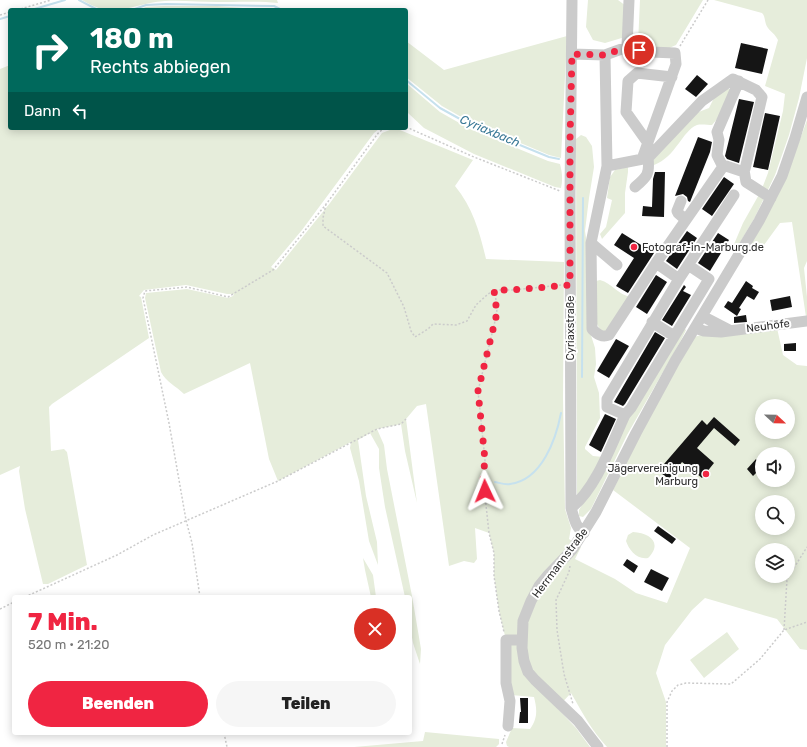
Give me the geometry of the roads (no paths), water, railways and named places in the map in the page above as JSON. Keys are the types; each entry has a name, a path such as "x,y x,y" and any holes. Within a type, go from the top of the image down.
{"street":[{"name":"Cyriaxstraße","path":"572,0 570,195 571,508 575,523 584,533"},
{"path":"627,47 628,1"},
{"path":"572,54 605,55 627,47 651,52 675,53 676,64 648,143 645,159 649,167 648,175 635,187"},
{"path":"605,55 607,166 591,244 592,329 596,333 601,336 609,335 656,263 723,167 726,166 741,171 744,170"},
{"path":"648,143 626,112 628,81 637,73 672,77"},
{"path":"607,166 645,159 702,101 733,79 756,90 762,97 744,170 746,182 771,198"},
{"path":"723,167 717,155 719,140 718,132 739,81"},
{"name":"Herrmannstraße","path":"598,747 578,721 534,680 528,672 524,661 522,640 523,620 539,586 572,550 584,533 674,361 740,254 771,198 782,176 807,97"},
{"path":"625,415 607,407 606,399 652,322 734,195"},
{"path":"681,201 677,211 686,220"},
{"path":"591,244 617,265"},
{"path":"656,263 679,279"},
{"path":"571,508 580,501 591,486 625,415 643,389 709,279 688,265"},
{"path":"702,316 715,324 730,330"},
{"name":"Neuhöfe","path":"695,328 704,331 716,332 807,321"},
{"path":"652,322 674,336"},
{"path":"508,726 510,701 506,683 506,640 522,640"}],"waterway":[{"name":"Cyriaxbach","path":"38,8 65,0"},
{"name":"Cyriaxbach","path":"79,0 94,8"},
{"name":"Cyriaxbach","path":"138,8 146,5 166,4 274,6 278,8"},
{"name":"Cyriaxbach","path":"0,19 8,17"},
{"name":"Cyriaxbach","path":"408,82 440,108 469,124 549,157 559,159"},
{"path":"582,377 583,198"},
{"path":"495,482 508,484 521,481 531,475 539,467 551,446 561,413"}],"place":[{"name":"Fotograf-in-Marburg.de","path":"634,247"},
{"name":"Jägervereinigung Marburg","path":"706,474"}]}
